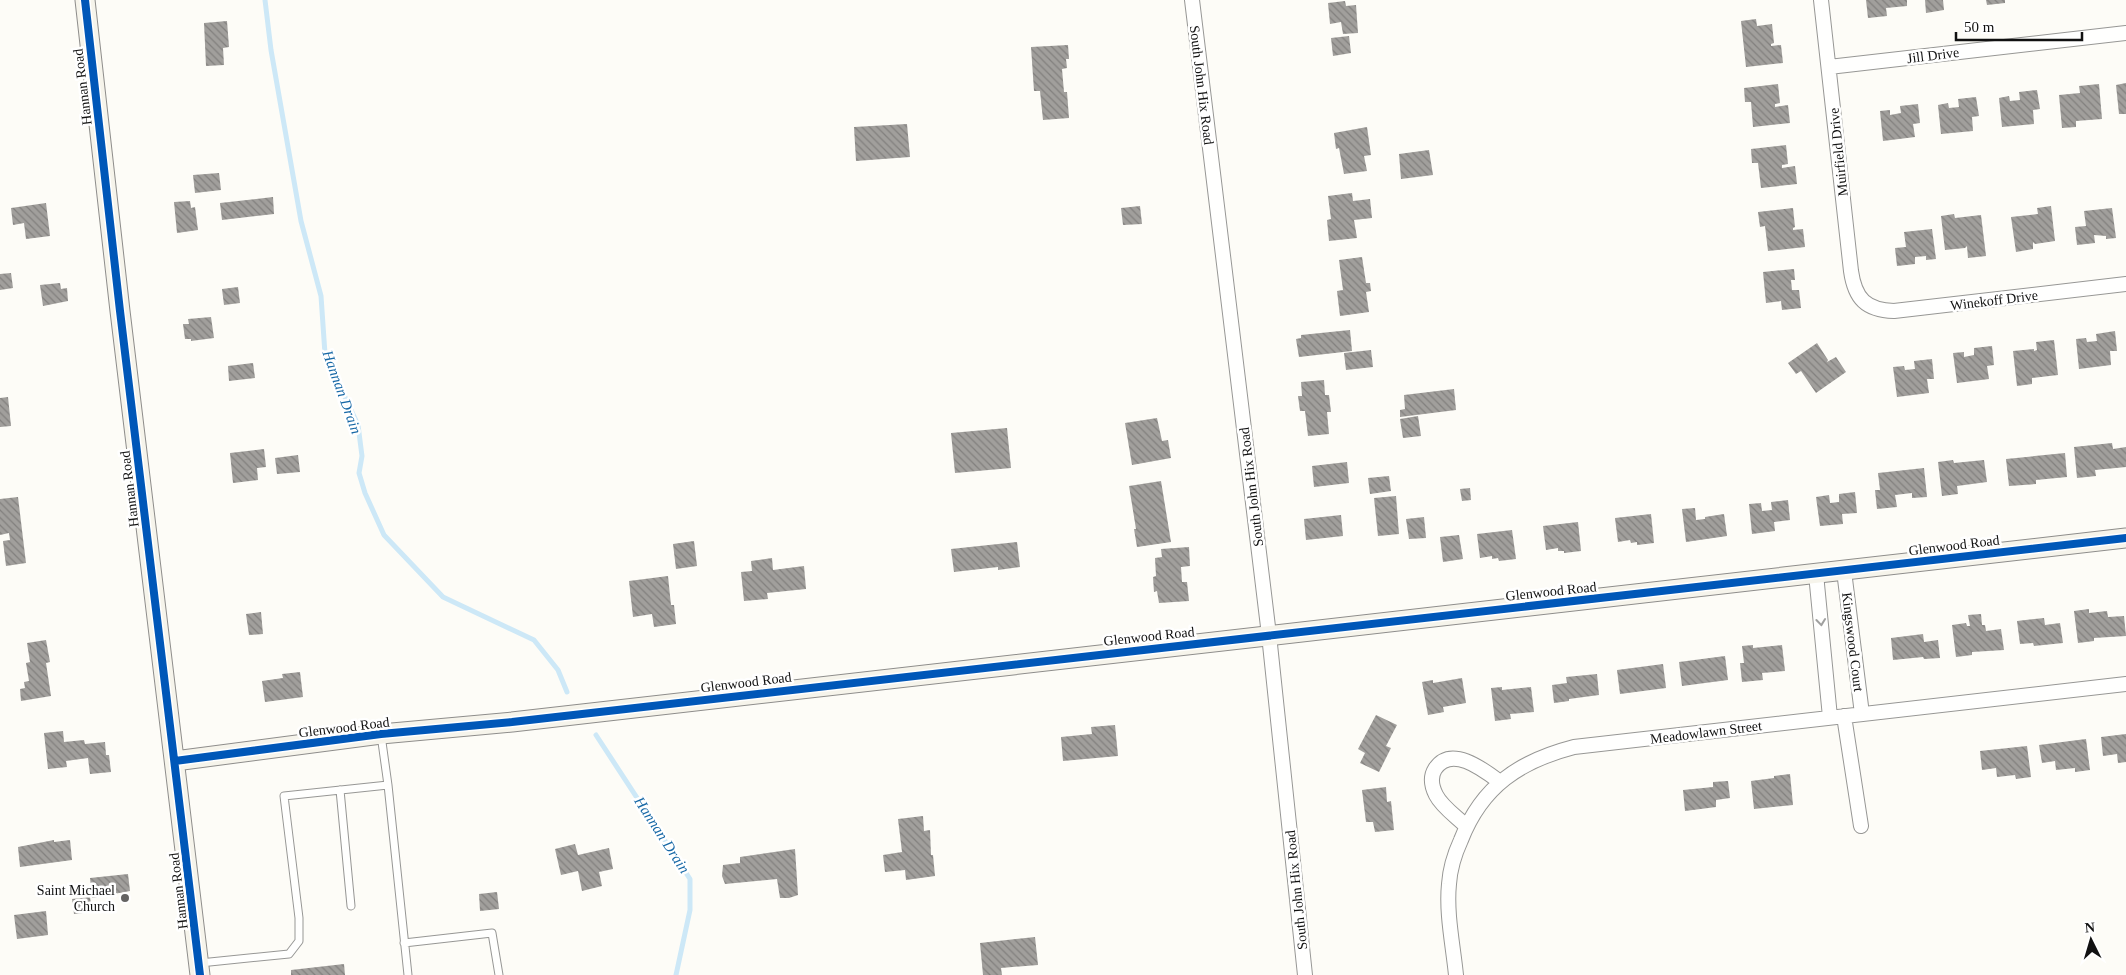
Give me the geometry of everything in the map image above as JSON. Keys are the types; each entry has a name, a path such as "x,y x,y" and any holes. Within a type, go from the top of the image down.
{"street":[{"name":"Hannan Road","path":"85,0 120,311 200,969"},
{"name":"South John Hix Road","path":"1192,0 1269,635 1305,975"},
{"name":"Muirfield Drive","path":"1821,0 1851,271 1858,295 1863,302"},
{"name":"Jill Drive","path":"1829,67 2126,33"},
{"name":"Winekoff Drive","path":"1863,302 1882,311 1894,311 2126,284"},
{"name":"Glenwood Road","path":"175,761 381,734 512,722 2126,538"},
{"name":"Kingswood Court","path":"1844,571 1862,714"},
{"name":"Kingswood Court","path":"1816,574 1838,717 1861,826"},
{"name":"Meadowlawn Street","path":"1456,975 1448,898 1449,881 1457,850 1466,826 1481,802 1500,782 1522,766 1547,754 1574,748 2126,684"},
{"path":"1466,826 1437,797 1432,779 1434,770 1445,760 1458,759 1476,766 1500,782"}],"lane":[{"path":"381,734 408,975"},
{"path":"200,969 289,954 299,940 299,918 284,796 388,785"},
{"path":"340,790 351,906"},
{"path":"404,943 492,933 499,975"}],"building":[{"path":"1866,0 1907,0 1907,6 1886,8 1887,16 1868,18"},
{"path":"1925,0 1943,0 1944,10 1926,13"},
{"path":"1986,0 2005,0 2005,3 1987,5"},
{"path":"1345,1 1346,6 1356,5 1358,33 1343,34 1341,22 1330,24 1328,3"},
{"path":"1756,19 1757,26 1772,24 1774,43 1771,46 1781,45 1783,63 1746,67 1741,21"},
{"path":"227,21 229,47 223,48 224,65 206,66 204,23"},
{"path":"1349,36 1351,53 1333,56 1331,38"},
{"path":"1068,45 1069,59 1066,59 1067,68 1062,69 1064,92 1067,92 1069,118 1043,120 1040,91 1034,91 1031,47"},
{"path":"2126,83 2126,114 2119,114 2116,85"},
{"path":"1778,84 1780,103 1775,104 1775,107 1788,105 1790,123 1753,127 1751,102 1745,102 1744,88"},
{"path":"2099,84 2102,119 2076,121 2076,127 2062,128 2059,95 2080,93 2079,86"},
{"path":"2037,90 2040,109 2033,110 2034,124 2002,127 1999,98 2009,96 2010,101 2020,100 2019,92"},
{"path":"1976,97 1979,116 1972,117 1973,131 1941,134 1938,105 1948,103 1949,108 1959,107 1958,99"},
{"path":"1918,104 1920,123 1913,124 1915,137 1883,141 1880,111 1890,110 1890,115 1901,113 1900,106"},
{"path":"907,124 910,157 856,161 854,127"},
{"path":"1367,127 1371,155 1364,156 1367,171 1344,174 1339,148 1336,149 1334,133"},
{"path":"1786,145 1788,164 1782,165 1782,168 1795,166 1797,184 1761,188 1758,163 1752,163 1751,149"},
{"path":"1429,150 1433,175 1401,179 1399,154"},
{"path":"219,173 221,190 195,193 193,175"},
{"path":"1352,193 1353,201 1370,199 1372,218 1354,220 1357,238 1329,241 1327,220 1331,219 1328,196"},
{"path":"273,197 274,214 222,220 220,203"},
{"path":"190,201 191,208 195,207 198,230 177,233 174,202"},
{"path":"46,203 50,236 26,239 24,223 13,225 11,208"},
{"path":"1140,206 1142,224 1123,225 1121,208"},
{"path":"2051,206 2055,241 2035,244 2033,242 2033,249 2016,252 2011,217 2038,214 2037,208"},
{"path":"1793,208 1795,227 1793,230 1803,229 1805,247 1768,251 1765,226 1760,227 1758,212"},
{"path":"2112,208 2116,238 2106,239 2106,236 2094,235 2095,243 2077,245 2075,227 2086,226 2084,211"},
{"path":"1954,214 1955,218 1981,215 1986,256 1968,258 1967,246 1965,248 1945,250 1941,216"},
{"path":"1932,229 1936,259 1926,260 1926,256 1915,257 1915,264 1897,266 1895,248 1906,247 1904,232"},
{"path":"1362,257 1366,283 1370,283 1371,291 1366,292 1369,312 1340,316 1337,291 1343,290 1339,260"},
{"path":"1794,269 1795,280 1791,280 1792,290 1799,290 1801,308 1782,310 1781,301 1766,303 1763,272"},
{"path":"11,273 13,288 0,290 0,274"},
{"path":"60,283 61,289 67,288 68,301 43,306 40,285"},
{"path":"238,287 240,303 224,305 222,289"},
{"path":"211,317 214,338 191,341 191,339 185,339 183,324 189,324 188,319"},
{"path":"1350,330 1352,351 1299,357 1296,339 1301,338 1301,335"},
{"path":"2115,331 2117,351 2110,351 2111,365 2079,369 2076,339 2086,338 2087,342 2097,341 2096,334"},
{"path":"2054,340 2058,375 2032,378 2032,384 2017,386 2013,351 2034,349 2034,351 2037,350 2036,342"},
{"path":"1817,343 1828,360 1827,362 1836,357 1846,372 1816,393 1801,371 1796,374 1788,363"},
{"path":"1992,346 1994,365 1987,366 1989,379 1957,383 1953,353 1964,352 1964,357 1974,355 1974,348"},
{"path":"1371,350 1373,367 1346,370 1344,353"},
{"path":"1932,359 1934,379 1927,379 1929,393 1897,397 1893,367 1904,366 1905,370 1915,369 1914,361"},
{"path":"253,363 255,378 229,381 228,366"},
{"path":"1324,380 1325,395 1329,395 1331,412 1327,412 1329,434 1308,436 1305,411 1300,411 1298,396 1302,396 1301,382"},
{"path":"1454,389 1456,410 1400,417 1400,410 1405,409 1404,395"},
{"path":"8,397 11,426 0,427 0,398"},
{"path":"1418,416 1421,436 1403,438 1400,419"},
{"path":"1157,418 1162,441 1168,440 1171,458 1132,465 1125,423"},
{"path":"1007,428 1011,468 955,473 951,433"},
{"path":"2112,443 2113,449 2126,447 2126,467 2095,470 2096,476 2077,478 2074,447"},
{"path":"264,449 266,467 257,468 258,480 233,483 230,453"},
{"path":"2065,453 2067,477 2036,480 2036,484 2009,486 2006,459"},
{"path":"298,455 300,472 277,474 275,458"},
{"path":"1953,460 1954,463 1984,460 1987,482 1957,486 1958,494 1942,496 1938,462"},
{"path":"1347,462 1349,483 1314,487 1312,466"},
{"path":"1924,468 1927,497 1912,498 1912,493 1895,495 1897,507 1877,509 1875,490 1880,490 1878,473"},
{"path":"1389,476 1391,491 1370,494 1368,478"},
{"path":"1161,481 1171,542 1137,547 1129,486"},
{"path":"1470,488 1471,500 1462,501 1460,489"},
{"path":"1855,492 1857,513 1842,514 1843,524 1820,526 1816,497 1829,495 1830,503 1839,502 1839,494"},
{"path":"1396,496 1399,534 1378,536 1374,498"},
{"path":"18,497 26,563 6,566 3,541 10,540 9,533 0,535 0,499"},
{"path":"1788,500 1790,520 1774,522 1775,531 1752,534 1749,504 1761,503 1762,511 1772,510 1771,502"},
{"path":"1695,508 1696,520 1724,514 1727,536 1686,542 1682,509"},
{"path":"1651,514 1654,543 1637,545 1637,542 1631,543 1630,540 1618,542 1615,518"},
{"path":"1341,515 1343,536 1306,540 1304,519"},
{"path":"1424,517 1426,538 1409,539 1406,519"},
{"path":"1578,522 1581,551 1564,553 1564,551 1558,551 1558,548 1546,550 1543,526"},
{"path":"1512,530 1516,559 1499,561 1498,558 1492,559 1492,556 1480,558 1477,534"},
{"path":"1459,535 1463,559 1443,562 1440,537"},
{"path":"694,541 697,566 676,569 673,544"},
{"path":"1017,542 1020,567 998,570 998,567 954,572 951,549"},
{"path":"1189,547 1190,566 1181,567 1182,582 1187,582 1189,601 1159,603 1157,591 1154,592 1153,577 1156,576 1155,558 1162,557 1161,549"},
{"path":"772,558 773,570 804,566 806,589 767,593 768,599 744,601 741,572 752,571 751,561"},
{"path":"668,576 671,605 674,605 676,624 654,627 652,614 633,617 629,581"},
{"path":"2089,609 2089,613 2107,611 2108,617 2124,616 2126,636 2094,638 2094,641 2078,643 2074,611"},
{"path":"261,612 263,634 249,635 246,614"},
{"path":"1981,614 1982,625 1985,625 1986,631 2001,629 2004,650 1972,652 1972,655 1956,657 1952,625 1966,623 1967,626 1970,626 1968,615"},
{"path":"2044,618 2045,625 2060,623 2063,643 2034,646 2033,643 2020,644 2017,621"},
{"path":"1923,634 1924,642 1938,640 1940,658 1924,659 1923,657 1893,660 1891,638"},
{"path":"46,640 50,662 46,663 51,696 21,701 20,689 25,688 24,682 29,681 26,663 30,662 27,643"},
{"path":"1753,645 1753,648 1782,645 1785,671 1762,673 1763,680 1742,682 1740,663 1744,663 1742,646"},
{"path":"1725,656 1728,680 1682,686 1679,662"},
{"path":"1663,664 1666,688 1620,694 1617,670"},
{"path":"300,672 303,697 265,702 262,681 283,678 282,674"},
{"path":"1597,674 1599,695 1554,703 1552,685 1567,683 1566,677"},
{"path":"1462,678 1466,703 1443,707 1444,712 1428,715 1422,682 1433,680 1433,683"},
{"path":"1502,687 1502,690 1531,687 1534,712 1510,714 1511,719 1495,721 1491,688"},
{"path":"1376,715 1397,725 1386,746 1391,748 1379,772 1360,763 1365,753 1358,749"},
{"path":"1115,725 1118,756 1063,761 1061,737 1092,734 1091,727"},
{"path":"63,731 64,742 84,740 85,744 105,742 106,755 109,755 111,772 90,774 88,758 66,761 67,767 48,769 44,733"},
{"path":"2126,734 2126,762 2118,763 2117,754 2103,756 2101,737"},
{"path":"2086,739 2090,770 2075,772 2075,768 2056,770 2055,761 2042,763 2039,745"},
{"path":"2027,746 2031,777 2016,779 2015,775 1997,777 1996,768 1982,770 1980,751"},
{"path":"1790,774 1793,805 1754,809 1751,781"},
{"path":"1728,781 1730,798 1716,800 1716,807 1685,811 1683,790 1713,787 1713,782"},
{"path":"1386,787 1387,802 1391,801 1394,830 1375,832 1373,822 1366,822 1362,790"},
{"path":"923,816 924,831 930,830 931,855 933,855 935,876 906,880 905,870 885,872 883,855 902,852 898,819"},
{"path":"54,840 54,842 70,840 72,860 20,867 18,847"},
{"path":"575,844 578,855 609,848 613,869 599,872 602,886 582,891 578,871 561,875 555,849"},
{"path":"795,849 798,895 780,898 777,879 725,884 722,876 723,865 740,863 740,857"},
{"path":"128,874 130,891 92,898 90,878"},
{"path":"497,892 499,909 480,911 479,894"},
{"path":"90,897 92,912 74,914 72,899"},
{"path":"46,911 48,935 17,939 14,915"},
{"path":"1035,937 1038,965 1001,968 1002,975 983,975 980,943"},
{"path":"344,964 345,975 291,975 291,970"}],"waterway":[{"name":"Hannan Drain","path":"265,0 271,50 301,221 321,296 325,354 358,425 362,456 359,473 365,493 384,535 443,597 534,640 558,670 567,692"},
{"name":"Hannan Drain","path":"596,735 690,879 690,910 676,975"}],"cycle path":[{"path":"85,0 120,311 200,975"},
{"path":"175,761 381,734 512,722 2126,538"}],"place":[{"name":"Saint Michael Church","path":"125,898"}]}
